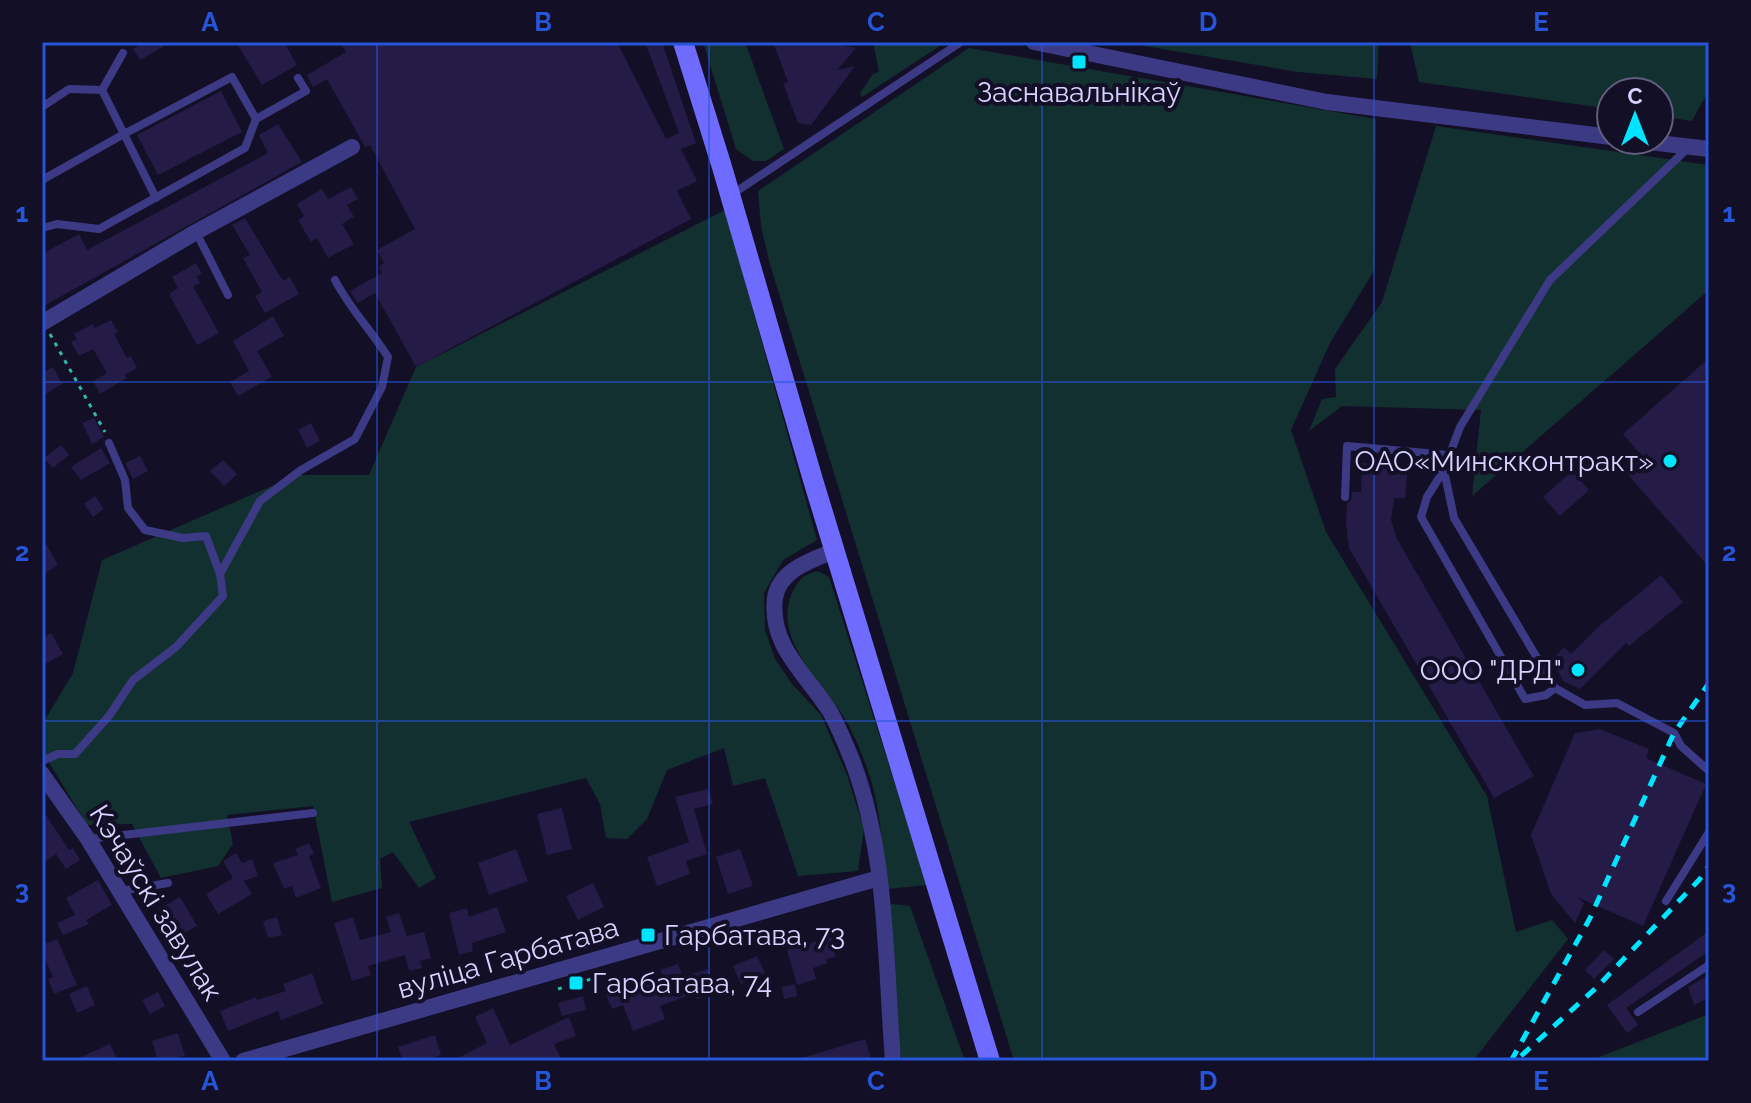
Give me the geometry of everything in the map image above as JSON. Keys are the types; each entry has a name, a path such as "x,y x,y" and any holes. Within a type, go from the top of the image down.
{"main road":[{"path":"683,42 990,1061"}],"street":[{"path":"1034,42 1327,102 1595,135"},
{"path":"1675,145 1709,149"},
{"path":"43,323 196,232 352,147"},
{"path":"834,551 790,571 775,594 775,626 796,668 830,712 861,784 879,878 893,1061"},
{"name":"Кэчаўскі завулак","path":"42,774 88,839 223,1061"},
{"name":"вуліца Гарбатава","path":"243,1061 879,878"}],"lane":[{"path":"730,195 961,42"},
{"path":"102,90 123,53"},
{"path":"42,180 232,77 256,119"},
{"path":"42,228 57,224 99,229 245,148 256,119 306,91 298,78"},
{"path":"42,107 69,89 102,90"},
{"path":"102,90 156,198"},
{"path":"1555,688 1546,695 1525,699 1421,517 1427,497 1444,470 1460,427 1550,280 1690,147"},
{"path":"196,232 228,295"},
{"path":"220,574 260,501 301,470 355,439 382,387 388,357 372,332 348,306 335,280"},
{"path":"42,761 58,754 75,754 109,716 133,680 176,647 223,596 220,574 206,536 183,538 145,530 128,508 125,480 109,443"},
{"path":"1345,497 1347,446 1449,455"},
{"path":"1444,470 1454,518 1555,688 1585,705 1617,703 1674,733 1681,746 1709,771"},
{"path":"88,839 313,813"},
{"path":"1666,901 1709,832"},
{"path":"120,892 168,883"},
{"path":"1638,1012 1709,965"}],"path":[{"path":"43,323 109,443"},
{"path":"558,989 592,979"}],"green space":[{"path":"703,42 745,42 784,149 766,161 753,161 736,149"},
{"path":"873,42 946,42 862,97 860,93 873,74 879,72"},
{"path":"1121,42 1379,42 1377,79 1298,72"},
{"path":"1410,42 1709,42 1709,90 1692,121 1675,118 1675,76 1595,76 1595,107 1419,82"},
{"path":"969,48 1376,119 1375,269 1330,343 1291,430 1326,532 1487,796 1516,932 1552,920 1568,939 1473,1061 1014,1061 769,261 761,226 758,191"},
{"path":"1436,126 1595,149 1595,156 1646,156 1709,165 1709,290 1472,496 1481,410 1342,406 1309,431 1322,399 1336,397 1335,369 1382,302"},
{"path":"725,210 817,540 783,560 764,593 765,630 775,659 792,684 821,715 847,775 864,829 858,871 798,876 765,778 733,786 724,748 667,770 647,819 627,839 606,838 600,804 586,778 409,822 436,878 419,888 393,852 380,859 382,888 332,902 313,806 227,815 233,844 218,866 161,878 132,824 87,825 42,751 42,725 73,673 102,560 297,475 369,475 416,367"},
{"path":"818,571 829,577 927,885 887,889 878,812 865,762 844,717 794,643 788,610 792,593 802,578"},
{"path":"891,904 910,906 965,1061 903,1061 895,1040 884,911"},
{"path":"1709,1014 1709,1061 1589,1061"}],"building":[{"path":"144,42 171,42 140,60 133,49"},
{"path":"236,42 284,42 297,65 262,85"},
{"path":"340,42 617,42 666,139 679,133 645,42 662,42 696,143 681,149 697,181 677,191 691,219 416,367 375,293 358,303 350,291 382,273 379,267 384,263 377,250 415,229 370,145 365,147 327,79 313,87 307,75 346,52"},
{"path":"773,42 823,42 856,48 837,70 855,66 811,125 798,123 783,83 788,82"},
{"path":"221,91 242,132 158,175 137,135"},
{"path":"278,124 302,162 42,307 42,254 79,234 87,250 268,153 259,135"},
{"path":"351,187 358,199 347,205 354,217 342,224 354,244 328,258 317,238 311,242 298,220 304,216 297,204 322,189 328,199"},
{"path":"245,218 283,281 290,277 299,294 265,313 255,296 262,292 243,258 250,255 232,225"},
{"path":"196,263 202,274 197,276 200,283 193,286 219,333 197,345 169,294 178,288 172,277"},
{"path":"273,316 284,336 257,351 272,377 238,396 230,382 249,371 233,341"},
{"path":"111,320 118,332 114,334 127,358 131,356 137,368 125,375 127,378 100,394 93,381 107,373 93,349 79,356 71,342 77,339 74,334 93,324 95,328"},
{"name":"ОАО«Минскконтракт»","path":"1709,358 1709,567 1623,469 1640,454 1623,434"},
{"path":"53,367 62,384 42,396 42,373"},
{"path":"94,418 104,437 92,444 82,423"},
{"path":"311,423 320,441 307,448 298,430"},
{"path":"61,445 69,455 53,468 44,458"},
{"path":"101,448 110,463 81,480 71,467"},
{"path":"140,456 148,471 133,479 125,463"},
{"path":"223,460 237,474 224,486 210,471"},
{"path":"1362,463 1408,466 1405,498 1394,498 1391,520 1397,539 1534,776 1494,798 1349,548 1347,504 1352,492 1361,492"},
{"path":"1572,471 1589,490 1560,516 1543,497"},
{"path":"95,496 104,509 93,517 84,504"},
{"path":"42,537 58,565 42,575"},
{"path":"1661,575 1683,602 1629,646 1626,643 1580,689 1563,681 1553,659 1564,647 1571,654 1598,627"},
{"path":"51,633 63,654 42,666 42,638"},
{"path":"1600,729 1649,749 1646,758 1706,784 1643,926 1577,897 1584,903 1575,923 1551,894 1531,835 1575,733"},
{"path":"708,789 713,804 694,809 707,854 686,861 690,874 657,886 647,857 689,842 675,797"},
{"path":"562,808 572,849 547,855 537,814"},
{"path":"42,809 69,850 73,848 80,860 66,869 56,854 46,861 42,854"},
{"path":"309,843 314,854 309,856 321,888 296,898 292,886 284,889 273,863 298,855 295,849"},
{"path":"516,849 528,881 489,895 478,863"},
{"path":"740,849 753,886 728,894 716,857"},
{"path":"236,853 242,863 252,859 258,876 244,881 252,894 218,914 206,894 233,878 223,861"},
{"path":"98,880 112,905 86,920 89,924 63,935 57,923 75,915 66,898"},
{"path":"593,883 604,907 578,920 566,896"},
{"path":"180,897 197,926 175,938 159,909"},
{"path":"497,907 506,932 472,943 473,951 459,955 449,913 467,908 469,917"},
{"path":"399,913 407,936 424,932 431,958 420,961 422,968 409,971 405,955 368,966 371,975 352,981 334,923 353,917 360,940 391,932 386,917"},
{"path":"277,917 282,935 268,938 263,921"},
{"path":"1709,931 1709,951 1626,1008 1638,1025 1627,1033 1607,1005"},
{"path":"831,937 836,957 826,959 827,963 813,968 816,979 797,985 787,950"},
{"path":"57,939 77,985 54,994 48,979 53,977 42,945"},
{"path":"1604,950 1614,959 1594,979 1585,970"},
{"path":"757,956 765,973 741,984 733,966"},
{"path":"678,964 683,977 708,969 716,993 697,999 695,993 660,1006 665,1019 633,1031 623,1005 612,1009 606,995 628,986 630,991 663,978 660,970"},
{"path":"312,973 323,1004 281,1020 278,1011 228,1031 220,1011 256,997 257,1000 286,991 283,984"},
{"path":"1709,975 1709,998 1694,1005 1688,987"},
{"path":"795,984 797,996 784,999 782,987"},
{"path":"87,986 95,1005 77,1013 69,994"},
{"path":"158,992 165,1006 150,1014 142,1000"},
{"path":"583,996 586,1010 562,1016 558,1003"},
{"path":"493,1008 510,1045 569,1017 576,1036 554,1044 562,1061 452,1061 487,1043 475,1017"},
{"path":"178,1033 185,1056 158,1061 152,1041"},
{"path":"435,1035 441,1055 424,1061 403,1061 398,1047"},
{"path":"865,1039 872,1061 803,1061 802,1058"},
{"path":"110,1044 118,1061 72,1061"}],"railway":[{"path":"1511,1061 1590,918 1674,733 1709,683"},
{"path":"1521,1056 1596,988 1709,866"}],"place":[{"name":"Заснавальнікаў","path":"1079,62"},
{"name":"ОАО«Минскконтракт»","path":"1670,461"},
{"name":"ООО \"ДРД\"","path":"1578,670"},
{"name":"Гарбатава, 73","path":"648,935"},
{"name":"Гарбатава, 74","path":"576,983"}]}
